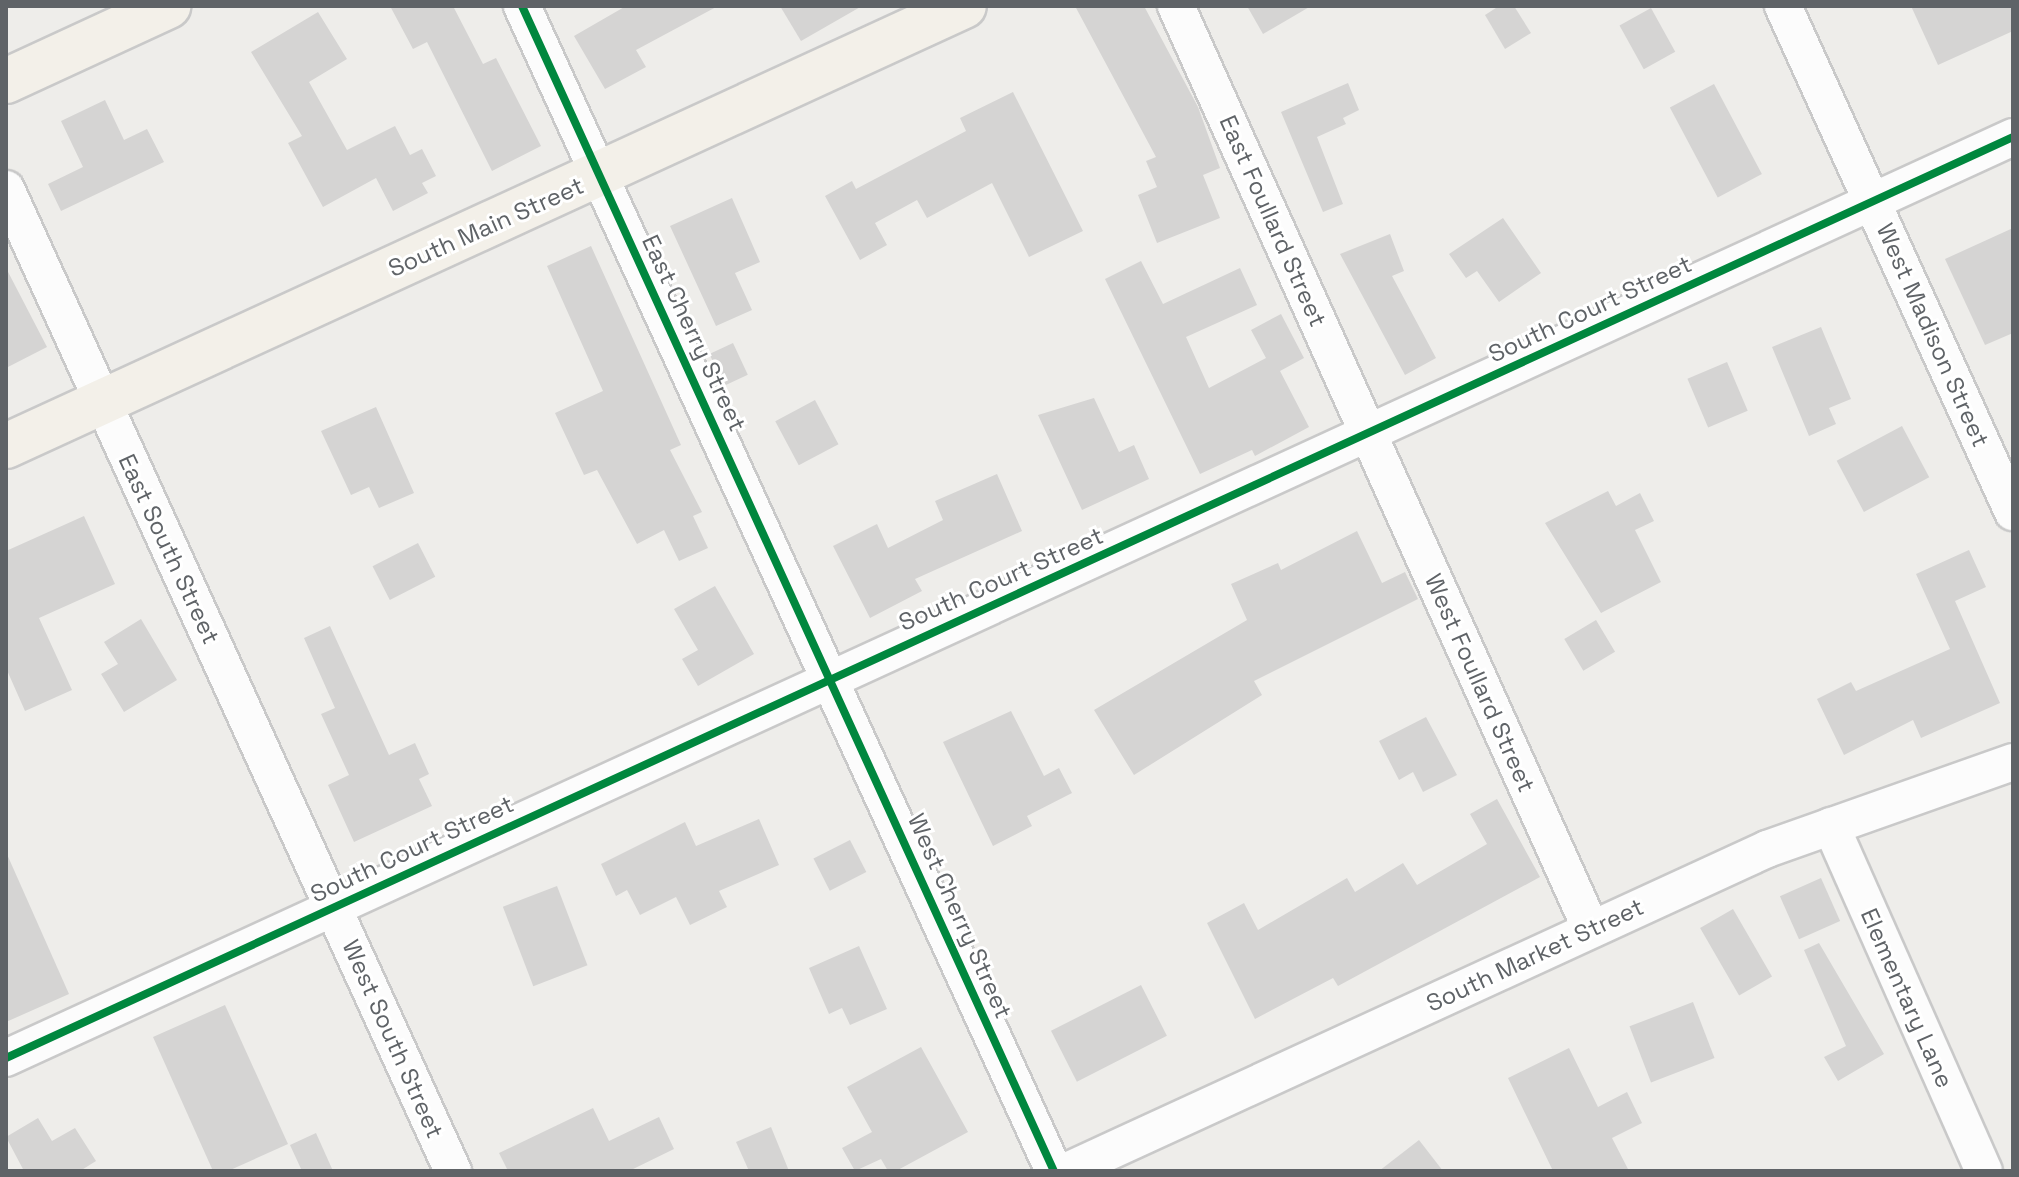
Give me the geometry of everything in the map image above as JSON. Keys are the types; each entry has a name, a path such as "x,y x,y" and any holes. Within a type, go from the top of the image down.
{"main road":[{"path":"6,81 168,6"},
{"name":"South Main Street","path":"6,446 964,6"}],"street":[{"name":"East Cherry Street","path":"522,6 830,677"},
{"name":"East Foullard Street","path":"1176,6 1369,437"},
{"name":"West Madison Street","path":"1783,6 2013,512"},
{"name":"South Court Street","path":"6,1058 830,677 1369,437 2013,137"},
{"name":"East South Street","path":"6,189 334,907"},
{"name":"West Foullard Street","path":"1369,437 1591,929"},
{"name":"West Cherry Street","path":"830,677 1054,1171"},
{"name":"South Market Street","path":"1067,1171 1591,929 1831,826 1906,805 2013,762"},
{"name":"Elementary Lane","path":"1831,826 1984,1171"},
{"name":"West South Street","path":"334,907 453,1171"}],"building":[{"path":"390,6 453,6 483,64 496,58 541,146 492,171 427,42 413,49"},
{"path":"626,6 718,6 636,50 646,67 605,89 574,36"},
{"path":"780,6 862,6 801,41"},
{"path":"1075,6 1144,6 1198,107 1220,168 1203,175 1220,218 1157,243 1138,195 1157,187 1146,161 1156,157"},
{"path":"1247,6 1311,6 1263,34"},
{"path":"1499,6 1514,6 1531,33 1505,49 1485,15"},
{"path":"1911,6 2013,6 2013,31 1938,65"},
{"path":"1651,8 1675,52 1644,69 1620,25"},
{"path":"318,12 347,59 309,82 347,150 395,126 410,155 422,149 436,176 422,183 428,193 393,211 376,178 323,207 288,143 302,136 251,52"},
{"path":"1348,83 1359,110 1343,118 1346,124 1317,137 1343,204 1323,212 1281,112"},
{"path":"1714,84 1762,174 1718,198 1670,107"},
{"path":"1013,92 1083,231 1029,257 992,183 927,218 917,200 875,223 887,245 860,260 825,196 852,181 856,189 966,131 960,118"},
{"path":"105,100 124,140 147,129 164,162 61,211 48,184 83,167 61,121"},
{"path":"732,198 760,262 735,273 752,310 716,326 670,226"},
{"path":"1503,218 1541,273 1499,302 1477,271 1466,278 1449,254"},
{"path":"2013,228 2013,333 1985,345 1945,259"},
{"path":"1390,234 1404,271 1392,276 1436,358 1405,375 1340,254"},
{"path":"591,246 681,445 670,450 702,512 693,516 708,548 679,561 664,530 637,544 597,470 584,475 555,413 603,391 547,266"},
{"path":"1141,261 1163,304 1240,268 1257,305 1186,337 1209,388 1266,358 1251,330 1281,314 1304,358 1280,371 1309,427 1255,456 1252,450 1200,474 1105,279"},
{"path":"6,268 47,347 6,368"},
{"path":"1821,327 1851,399 1829,408 1836,424 1809,436 1772,347"},
{"path":"733,343 748,375 724,386 709,354"},
{"path":"1727,362 1748,411 1708,428 1687,379"},
{"path":"1094,398 1119,452 1134,445 1149,479 1082,510 1038,415"},
{"path":"815,400 838,444 799,465 775,421"},
{"path":"376,407 414,493 379,508 369,487 351,495 321,431"},
{"path":"1902,426 1929,477 1864,512 1837,461"},
{"path":"997,474 1022,531 915,579 922,591 870,618 833,546 877,524 888,548 943,520 935,501"},
{"path":"1608,491 1616,506 1640,493 1654,521 1635,530 1661,582 1601,613 1545,523"},
{"path":"84,516 115,584 39,618 72,690 25,711 6,668 6,551"},
{"path":"1357,531 1382,583 1405,572 1418,599 1254,681 1262,695 1134,775 1094,710 1247,620 1231,584 1278,563 1281,570"},
{"path":"418,543 435,577 390,600 373,566"},
{"path":"1969,550 1986,587 1955,601 2000,703 1921,738 1913,720 1844,755 1817,699 1851,682 1856,691 1950,649 1916,574"},
{"path":"715,586 754,654 698,686 682,659 698,650 674,609"},
{"path":"141,619 177,680 124,712 101,674 118,664 104,642"},
{"path":"1596,620 1615,652 1583,671 1564,639"},
{"path":"330,626 389,755 415,743 429,774 419,779 432,806 354,842 328,785 349,775 321,714 335,708 304,638"},
{"path":"1011,711 1044,776 1059,768 1072,793 1027,816 1032,826 993,846 943,742"},
{"path":"1426,717 1457,775 1423,792 1413,772 1399,780 1379,741"},
{"path":"1497,799 1540,877 1338,986 1333,978 1255,1019 1207,923 1244,903 1258,930 1347,878 1355,892 1403,863 1417,885 1487,844 1470,814"},
{"path":"759,819 779,865 719,891 727,907 690,925 676,897 640,915 627,890 616,896 601,864 685,822 696,846"},
{"path":"850,840 866,872 830,891 813,859"},
{"path":"6,852 69,994 6,1022"},
{"path":"1821,878 1840,921 1799,939 1780,896"},
{"path":"557,886 587,965 533,986 503,907"},
{"path":"1733,909 1772,977 1739,996 1700,928"},
{"path":"1819,943 1884,1054 1838,1081 1824,1057 1846,1046 1804,950"},
{"path":"859,946 887,1009 850,1025 842,1008 829,1014 809,968"},
{"path":"1141,985 1167,1036 1077,1082 1051,1031"},
{"path":"1693,1002 1715,1058 1651,1082 1630,1026"},
{"path":"225,1005 288,1144 228,1171 213,1171 153,1037"},
{"path":"921,1047 968,1132 896,1171 888,1171 881,1159 855,1171 842,1148 872,1132 847,1087"},
{"path":"1569,1048 1598,1107 1627,1092 1642,1123 1612,1138 1629,1171 1553,1171 1508,1078"},
{"path":"593,1108 609,1141 659,1117 674,1149 629,1171 508,1171 499,1153"},
{"path":"38,1118 52,1141 75,1128 96,1161 80,1171 24,1171 6,1137"},
{"path":"771,1127 789,1171 749,1171 736,1142"},
{"path":"316,1133 333,1171 302,1171 290,1145"},
{"path":"1419,1140 1443,1171 1379,1171"}],"cycle path":[{"path":"522,6 1054,1171"},
{"path":"6,1058 2013,137"}]}
